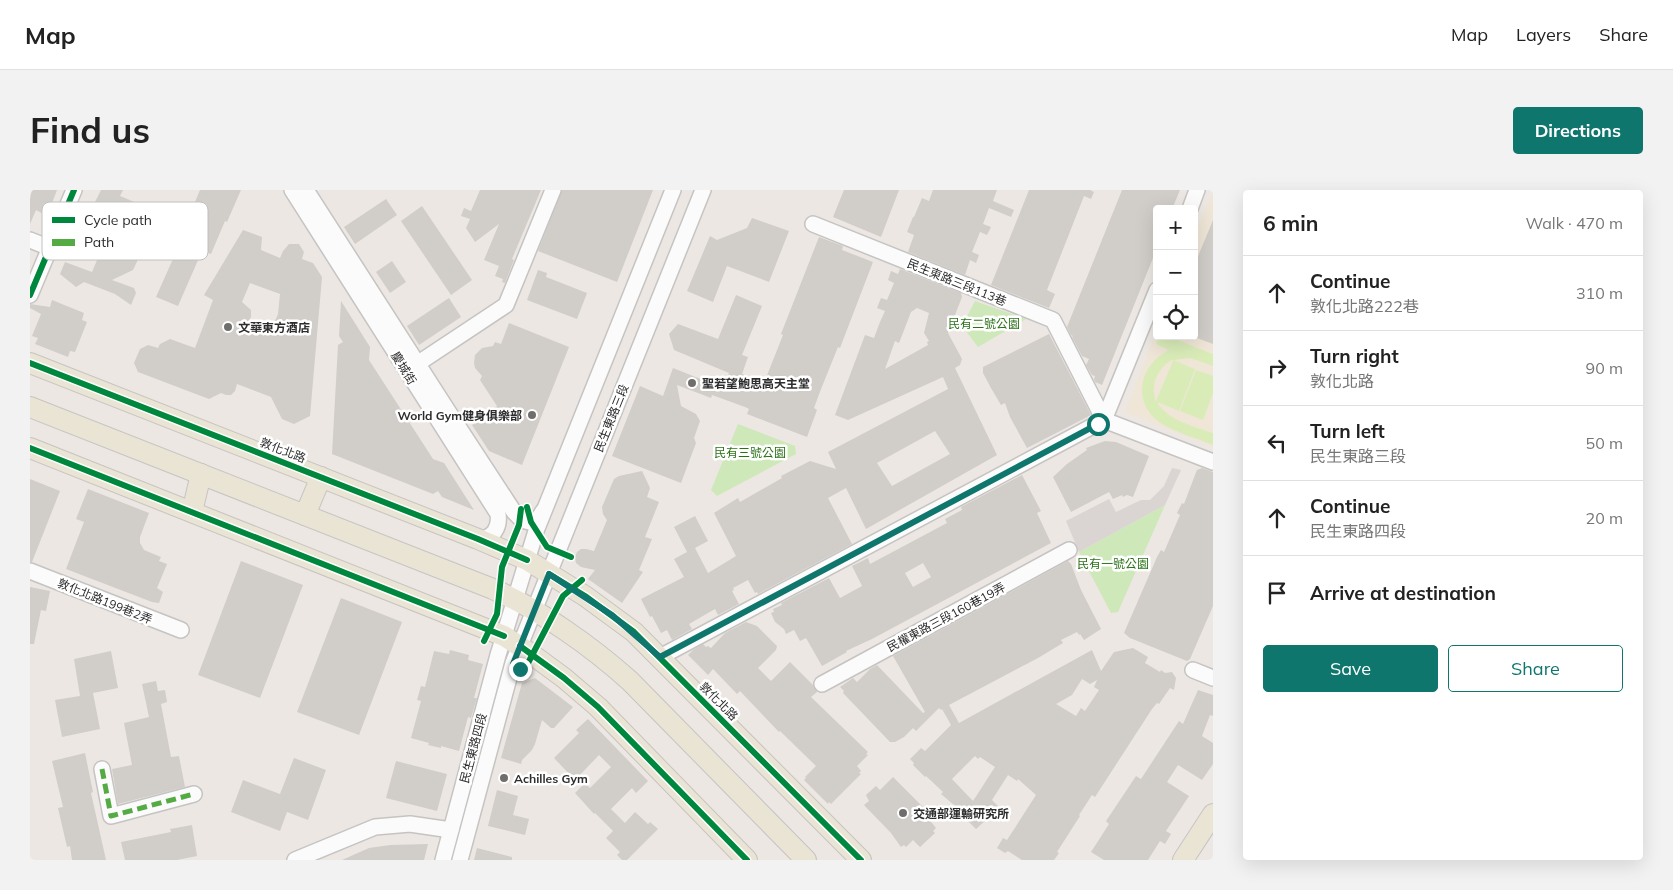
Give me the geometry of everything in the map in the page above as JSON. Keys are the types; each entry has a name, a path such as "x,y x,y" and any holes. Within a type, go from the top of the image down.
{"main road":[{"name":"敦化北路","path":"30,363 478,539 530,551 549,574 612,615 660,657 861,860"},
{"path":"30,407 493,589 534,611 602,657 630,681 806,860"},
{"path":"30,448 512,641 564,678 598,707 747,860"},
{"path":"192,512 201,474"},
{"path":"305,515 321,477"},
{"path":"1183,860 1213,814"}],"street":[{"path":"69,202 74,190"},
{"name":"慶城街","path":"292,190 412,367 448,411 520,519 530,551"},
{"name":"慶城街","path":"306,190 498,514 499,520 496,530 488,537 478,539"},
{"path":"412,367 506,305 553,190"},
{"path":"520,519 525,522 540,518 673,190"},
{"name":"民生東路三段","path":"512,641 534,611 703,190"},
{"path":"1191,205 1197,190"},
{"name":"民生東路三段113巷","path":"813,224 1053,320 1104,420"},
{"path":"30,240 42,245"},
{"path":"30,295 45,260"},
{"path":"660,657 1104,420 1155,295"},
{"path":"1104,420 1213,462"},
{"path":"512,641 515,600 544,509"},
{"name":"民權東路三段160巷19弄","path":"822,684 1069,550"},
{"name":"敦化北路199巷2弄","path":"30,571 181,630"},
{"name":"民生東路四段","path":"443,860 512,641"},
{"name":"民生東路四段","path":"460,860 509,679 512,641"},
{"path":"1192,670 1213,678"},
{"path":"102,769 110,816 194,794"},
{"path":"295,860 375,826 410,824 451,830"}],"shaded area":[{"path":"1213,191 1213,447 1125,412 1153,340 1198,340 1198,227"},
{"path":"1172,468 1181,470 1165,505 1079,552 1066,521 1109,499 1116,512 1141,500 1150,500 1164,486"}],"green space":[{"name":"民有二號公園","path":"975,301 1026,319 978,347 962,326"},
{"path":"1158,340 1177,340 1213,354 1213,366 1190,358 1173,360 1195,369 1179,411 1157,402 1168,414 1175,418 1213,433 1213,445 1165,426 1150,413 1145,404 1142,394 1146,373 1159,356 1169,350 1156,344","holes":["1172,360 1156,401 1154,383 1162,368"]},
{"path":"1196,370 1213,376 1213,393 1203,420 1180,411"},
{"name":"民有三號公園","path":"738,424 795,446 796,454 717,496 711,490"},
{"name":"民有一號公園","path":"1165,505 1118,612 1111,613 1079,552"}],"building":[{"path":"32,190 57,190 52,202 42,202 42,213 36,210 30,224"},
{"path":"101,190 123,190 120,196 134,202 95,202"},
{"path":"200,190 241,190 211,254 208,253 208,202 195,202"},
{"path":"480,190 541,190 512,259 514,260 505,283 502,282 503,279 495,276 499,266 484,260 499,224 475,242 466,228 470,219 461,216 464,208 471,211"},
{"path":"562,190 653,190 617,282 538,251"},
{"path":"844,190 899,190 881,237 833,217"},
{"path":"933,190 997,190 993,201 1014,210 1011,217 989,208 983,224 991,227 987,235 980,232 972,252 979,255 976,263 970,260 965,275 908,252 914,235 907,232 913,217 922,198 929,201"},
{"path":"1029,190 1090,190 1094,192 1091,199 1084,196 1047,290 1055,294 1049,308 991,285"},
{"path":"1122,190 1180,190 1174,205 1153,205 1153,258 1102,385 1095,382 1095,376 1092,375 1086,365 1089,359 1082,356 1067,327"},
{"path":"386,199 397,215 355,244 344,227"},
{"path":"422,206 472,280 451,295 401,221"},
{"path":"752,218 789,231 769,282 727,266 713,302 687,291 710,236 717,240 747,228"},
{"path":"1213,220 1213,344 1198,338 1198,256"},
{"name":"文華東方酒店","path":"243,230 262,237 261,250 280,258 289,244 299,244 304,252 302,259 313,263 322,277 310,416 294,424 282,419 271,397 237,384 235,391 231,395 221,393 209,399 138,372 134,363 140,349 148,345 158,348 160,344 170,339 195,348 213,300 204,295","holes":["250,283 280,294 278,314 270,333 247,324 251,317 251,310 242,302"]},
{"path":"819,237 843,246 842,250 873,262 840,348 838,347 821,389 814,408 817,410 807,437 747,414 749,409 745,407 712,395 711,398 677,385 681,406 696,414 700,421 694,438 696,443 681,483 612,456 640,386 663,396 673,368 723,388 729,373 674,350 669,334 678,324 718,339 736,295 762,306 742,355 748,357 742,374 764,383"},
{"path":"97,260 138,260 133,270 112,280 134,288 136,293 131,305 115,294 84,282 76,287 60,274 65,262 92,272"},
{"path":"173,260 198,260 178,306 156,297"},
{"path":"392,261 406,282 390,293 376,272"},
{"path":"900,269 961,293 962,297 948,333 962,359 960,365 955,368 997,455 866,529 846,488 828,498 852,544 758,594 757,592 755,593 748,580 733,588 734,590 732,591 739,604 718,615 715,609 689,624 692,629 672,640 667,630 661,633 641,599 684,577 674,559 687,552 674,527 695,516 708,541 695,548 708,573 736,556 714,513 738,498 740,502 782,478 781,476 810,461 836,469 828,452 948,389 943,377 848,420 835,415 865,335 874,338 885,311 877,308 881,298 887,300 894,283 888,280 891,271 898,274","holes":["917,308 929,313 924,333 929,341 927,342 928,345 885,369 895,341 899,343 911,312","935,431 950,454 892,486 877,463"]},
{"path":"538,270 547,273 546,277 587,293 577,319 527,300"},
{"path":"449,298 461,317 419,345 407,326"},
{"path":"52,300 84,313 82,320 87,322 75,352 70,351 68,357 35,344 38,338 32,336 41,314 30,308 30,304 50,307"},
{"path":"341,301 370,347 369,360 433,459 444,463 474,510 442,497 438,491 433,494 332,454 338,345 343,342 339,336"},
{"path":"509,323 569,347 522,465 489,451 472,425 486,417 484,414 497,406 480,380 482,376 475,368 475,355 482,348 493,346 495,342 501,344"},
{"path":"1049,334 1091,415 1027,448 1010,417 1005,403 1001,405 991,388 983,373 983,367"},
{"path":"1105,441 1116,442 1149,456 1133,497 1127,495 1123,497 1122,495 1113,499 1109,492 1071,512 1053,477 1087,450 1086,448"},
{"path":"1202,468 1213,472 1213,606 1190,659 1187,661 1130,638 1124,633 1157,557 1161,550 1164,552 1180,515 1177,513 1182,503 1184,504 1197,470"},
{"path":"642,471 650,488 647,497 659,502 645,537 652,539 639,570 643,572 622,603 588,579 595,570 581,567 576,563 575,557 581,549 594,551 607,520 603,514 602,507 614,479 619,476"},
{"path":"1022,475 1041,511 1037,513 1051,543 872,639 846,651 822,666 806,638 800,641 794,630 786,634 784,629 775,622 771,613 774,612 773,609 829,578 840,598 862,586 852,566 868,558 870,564 947,523 945,519 962,510 961,507","holes":["923,563 931,577 913,587 905,573"]},
{"path":"30,479 60,491 32,562 30,562"},
{"path":"88,489 149,513 140,537 140,543 144,550 161,557 159,561 167,564 157,588 163,592 159,603 66,569 84,522 76,519"},
{"path":"241,561 303,585 260,698 198,675"},
{"path":"1068,561 1101,629 1084,640 1077,632 1061,640 1063,643 1038,658 949,705 959,723 1092,650 1101,671 1114,652 1133,648 1148,657 1145,663 1160,672 1161,670 1165,673 1172,672 1176,678 1174,690 1170,688 1159,704 1157,703 1152,709 1095,797 1092,795 1079,815 1054,860 1022,860 1008,851 1005,853 997,848 1003,838 1007,840 1036,795 1018,779 1017,781 1008,775 992,800 998,806 995,812 976,829 965,818 967,816 941,794 943,792 913,765 914,763 910,759 921,748 925,751 951,725 942,709 939,708 916,731 913,728 904,737 895,742 890,742 843,693 844,691 840,687 853,678 857,682 877,665 923,713 925,712 893,656","holes":["1082,679 1090,684 1097,680 1094,687 1099,690 1085,711 1081,708 1076,716 1056,704 1072,695","975,756 978,759 980,757 995,767 973,801 952,779"]},
{"path":"30,587 50,591 46,611 41,610 34,644 30,644"},
{"path":"341,598 402,622 359,735 297,712"},
{"path":"746,622 757,626 777,646 776,650 758,668 771,681 790,662 813,685 817,692 811,697 868,752 866,754 868,755 857,766 861,774 831,804 829,802 828,804 804,780 816,766 779,732 740,691 737,694 713,669 708,675 688,655 703,644 711,648 725,633"},
{"path":"450,650 469,655 468,660 483,664 474,698 477,698 471,718 468,717 459,751 428,745 429,743 411,738 421,701 417,700 421,686 425,687 434,651 449,654"},
{"path":"111,651 118,688 93,693 100,729 62,737 55,700 80,696 74,659"},
{"path":"535,678 573,707 554,728 551,728 542,720 535,744 521,764 501,758 522,683"},
{"path":"156,681 158,691 165,690 167,702 161,704 171,757 179,756 185,787 118,804 112,769 132,765 124,723 149,717 142,684"},
{"path":"1198,690 1213,695 1213,716 1210,715 1202,736 1213,743 1213,764 1202,780 1178,765 1167,782 1189,796 1166,831 1171,834 1165,844 1160,841 1148,860 1104,860 1091,852 1109,824 1106,821 1136,776 1141,779 1179,721 1183,724"},
{"path":"588,719 648,781 636,793 632,788 611,809 625,823 635,812 648,824 650,822 658,829 627,860 622,860 617,855 620,852 606,838 613,831 575,793 585,783 590,788 611,767 599,755 575,780 554,758 579,733 576,730"},
{"path":"85,753 93,792 91,793 106,860 72,860 70,846 67,847 58,808 63,807 52,761"},
{"path":"294,758 326,770 308,820 287,812 280,831 231,812 243,780 280,794"},
{"path":"396,761 447,774 437,811 386,798"},
{"path":"893,777 930,814 927,817 936,828 933,831 935,833 920,847 913,840 906,847 904,845 901,847 891,833 864,805 869,801 866,795 876,786 880,790"},
{"path":"497,790 518,796 513,815 529,819 525,835 488,826"},
{"path":"192,825 197,856 177,860 125,860 121,842 171,832 170,829"},
{"path":"428,844 424,860 342,860 369,848 390,845"},
{"path":"477,848 512,857 512,860 474,860"}],"marked path":[{"path":"102,769 111,816 194,794"}],"cycle path":[{"path":"69,202 74,190"},
{"path":"30,295 45,260"},
{"path":"30,363 527,560"},
{"path":"30,448 504,636"},
{"path":"527,507 531,522 547,547 571,557"},
{"path":"484,641 497,614 502,567 519,525 521,509"},
{"path":"549,574 585,596 634,632 861,860"},
{"path":"527,665 563,596 582,580"},
{"path":"520,646 564,678 598,707 747,860"}],"place":[{"name":"文華東方酒店","path":"228,327"},
{"name":"聖若望鮑思高天主堂","path":"692,383"},
{"name":"World Gym健身俱樂部","path":"532,415"},
{"name":"Achilles Gym","path":"504,778"},
{"name":"交通部運輸研究所","path":"903,813"}],"route":[{"path":"520,669 513,664 549,574 612,615 634,632 660,657 1098,424"}]}
